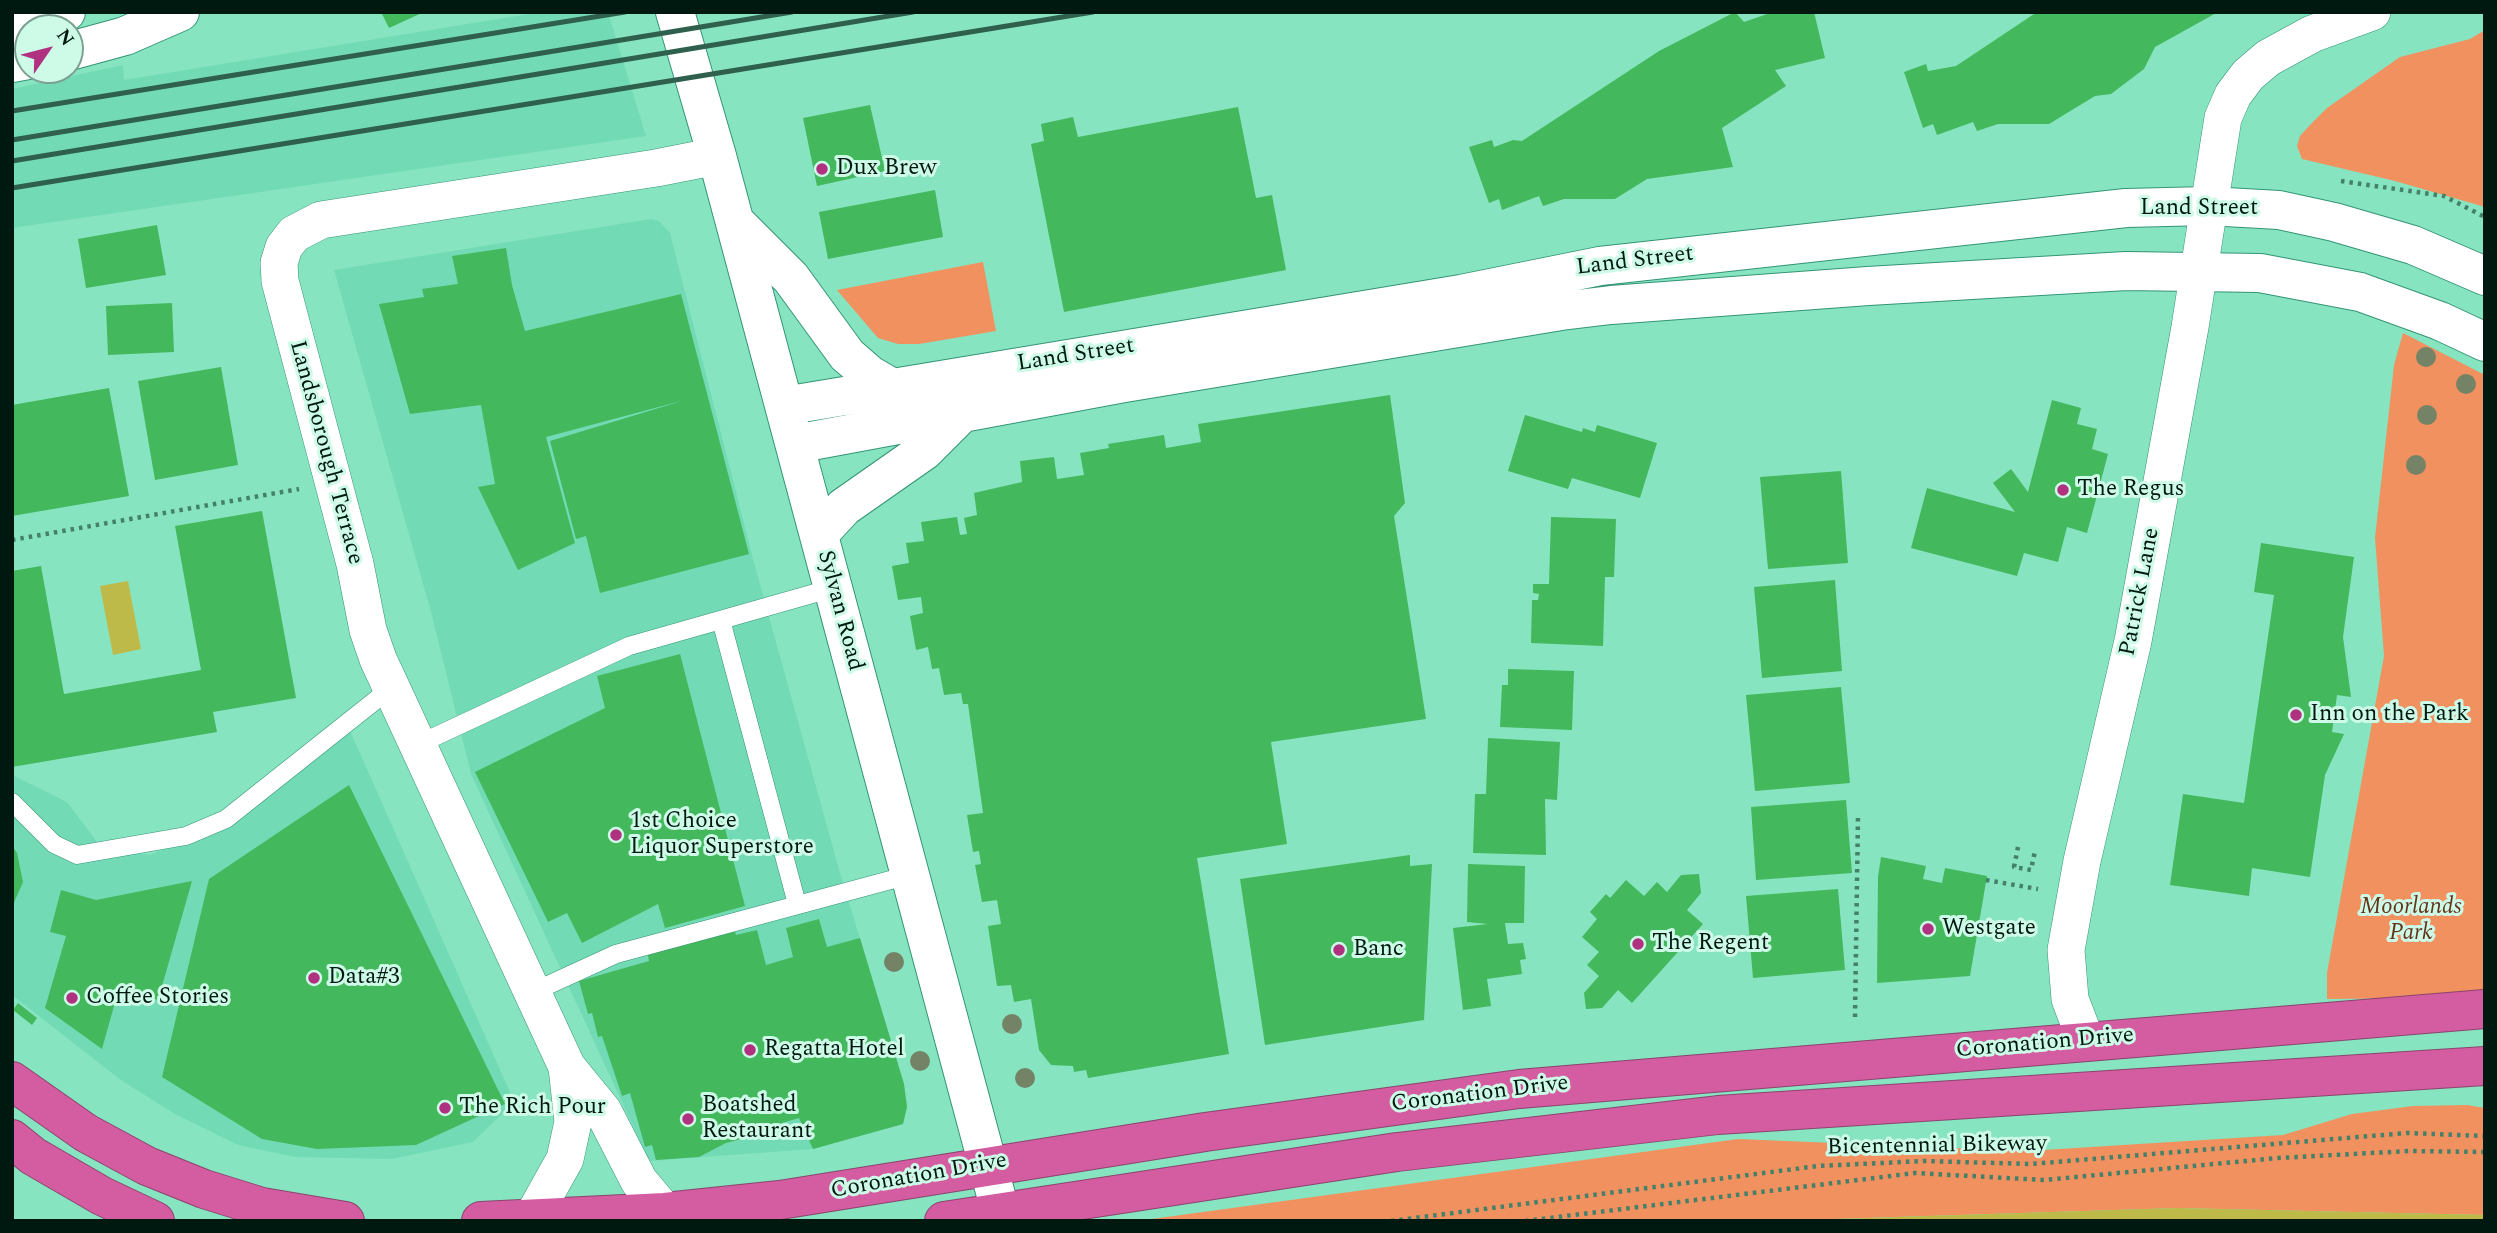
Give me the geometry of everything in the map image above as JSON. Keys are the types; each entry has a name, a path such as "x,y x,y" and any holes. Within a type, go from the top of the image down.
{"highway":[{"name":"Coronation Drive","path":"481,1221 665,1212 843,1191 987,1165 1391,1105 1519,1089 2485,1009"},
{"name":"Coronation Drive","path":"944,1221 1000,1210 1397,1152 1718,1115 2485,1066"},
{"path":"12,1081 86,1133 147,1166 204,1189 262,1207 345,1221"},
{"path":"12,1139 33,1156 102,1196 155,1221"}],"main road":[{"path":"12,30 66,12"},
{"path":"84,47 125,36 180,12"},
{"name":"Sylvan Road","path":"676,12 735,222 1000,1210"},
{"name":"Land Street","path":"784,406 889,386 1461,294 1600,266 2126,208 2208,206 2279,210 2334,222 2413,245 2485,276"},
{"path":"735,222 791,278 847,355 870,376 889,386"},
{"name":"Land Street","path":"795,444 964,411 1611,304 1868,286 2197,270 2260,273 2360,292 2428,316 2485,342"},
{"path":"819,534 844,507 924,451 964,411"}],"street":[{"name":"Patrick Lane","path":"2087,1041 2070,999 2066,950 2133,640 2191,319 2223,118 2233,95 2248,75 2268,58 2312,34 2372,12"},
{"name":"Landsborough Terrace","path":"665,1212 639,1181 603,1111 567,1066 391,688 368,630 334,481 280,281 279,263 284,247 293,234 321,220 656,168 717,156"},
{"name":"Landsborough Terrace","path":"533,1218 565,1159 573,1122 567,1066"}],"lane":[{"path":"417,745 629,646 833,588"},
{"path":"721,620 797,904"},
{"path":"12,802 54,844 77,855 186,836 226,819 391,688"},
{"path":"533,992 616,954 909,875"}],"path":[{"path":"2329,179 2444,197 2485,217"},
{"path":"12,540 278,494 334,481"},
{"path":"1855,1017 1858,816"},
{"path":"2018,847 2014,867 2031,870 2035,850"},
{"path":"1986,880 2043,890"},
{"name":"Bicentennial Bikeway","path":"1391,1221 1818,1166 1924,1161 2031,1164 2407,1133 2485,1136"},
{"path":"1525,1221 1915,1173 2044,1181 2278,1158 2409,1150 2485,1152"}],"shaded area":[{"path":"541,12 608,12 646,136 12,228 12,89 35,84 84,84 84,73 123,65 124,80"},
{"path":"651,219 659,221 670,233 753,559 840,873 904,1084 907,1107 903,1124 813,1149 649,1161 471,774 431,612 334,270"},
{"path":"128,581 141,649 113,655 100,586"},
{"path":"343,715 510,1092 508,1108 473,1142 392,1159 295,1157 238,1145 175,1114 122,1081 12,995 12,775 67,802 101,847 150,855 198,834"},
{"path":"2177,1208 2485,1215 2485,1221 1773,1221"}],"green space":[{"path":"2485,30 2485,207 2395,181 2302,159 2297,146 2300,136 2327,108 2400,57 2470,39"},
{"path":"983,262 996,331 919,344 898,344 878,338 837,290"},
{"name":"Moorlands Park","path":"2403,333 2485,375 2485,991 2430,998 2327,999 2327,973 2384,656 2375,538 2394,365"},
{"path":"2467,1105 2485,1108 2485,1215 2177,1208 1773,1221 1137,1221 1738,1139 2027,1151 2283,1135 2352,1114 2413,1106"}],"building":[{"path":"381,12 424,12 389,28"},
{"path":"1735,12 1744,22 1773,12 1814,12 1825,58 1775,70 1786,86 1722,128 1733,167 1647,179 1615,199 1564,199 1543,206 1539,196 1502,210 1499,199 1489,203 1469,147 1492,140 1494,147 1513,140 1522,141 1659,51"},
{"path":"2037,12 2218,12 2155,47 2144,69 2111,94 2095,96 2049,124 1998,124 1977,131 1973,122 1937,135 1933,124 1923,128 1904,72 1926,64 1928,71 1956,66"},
{"path":"870,105 885,171 817,186 803,118"},
{"path":"1238,107 1256,198 1272,195 1286,270 1064,312 1031,144 1044,141 1041,124 1073,117 1078,137"},
{"path":"935,190 943,237 828,259 819,212"},
{"path":"157,225 166,275 86,288 78,239"},
{"path":"506,248 512,285 525,331 681,294 749,554 600,593 586,536 576,539 550,441 685,400 546,437 575,543 518,570 478,487 495,484 481,405 410,414 379,304 424,297 422,289 458,284 452,256"},
{"path":"172,303 174,352 108,355 106,306"},
{"path":"221,367 238,465 155,480 138,381"},
{"path":"109,388 129,496 12,516 12,405"},
{"path":"1390,395 1405,503 1394,516 1426,719 1271,742 1287,844 1197,858 1229,1054 1088,1078 1086,1070 1074,1072 1073,1066 1051,1065 1039,1050 1031,999 1014,1002 1011,985 997,986 988,926 1001,924 997,900 982,902 975,865 981,864 979,851 973,852 967,815 983,813 968,704 963,704 961,693 944,695 939,668 932,669 928,647 916,650 910,616 923,613 921,597 898,600 892,566 909,563 906,543 924,541 921,522 957,517 960,535 967,534 964,518 977,515 974,493 1022,482 1020,461 1054,457 1057,479 1084,475 1080,453 1109,448 1108,444 1164,435 1166,448 1201,442 1198,424"},
{"name":"The Regus","path":"2052,400 2081,408 2077,424 2097,429 2092,449 2108,454 2087,533 2067,527 2058,562 2024,553 2017,576 1911,548 1927,488 2015,512 1993,483 2011,469 2028,492"},
{"path":"1525,415 1582,432 1583,428 1595,432 1597,425 1657,443 1640,498 1572,478 1568,489 1508,471"},
{"path":"1841,471 1848,563 1768,569 1760,477"},
{"path":"262,511 296,698 213,712 217,732 12,767 12,571 41,566 64,694 201,670 175,526"},
{"path":"1551,517 1616,519 1614,577 1605,577 1603,646 1531,643 1532,600 1538,600 1539,594 1533,593 1533,584 1549,584"},
{"name":"Inn on the Park","path":"2261,543 2354,557 2343,637 2351,697 2337,695 2332,732 2344,734 2325,775 2310,877 2252,868 2249,896 2170,885 2183,794 2244,803 2274,595 2254,592"},
{"path":"1835,580 1842,671 1762,678 1754,587"},
{"name":"1st Choice Liquor Superstore","path":"680,654 745,906 665,928 658,904 582,943 567,913 548,922 475,772 605,708 597,676"},
{"path":"1508,669 1574,671 1572,730 1500,727 1502,685 1508,685"},
{"path":"1841,687 1850,783 1755,791 1746,695"},
{"path":"1488,738 1560,742 1557,800 1545,799 1546,855 1473,853 1475,794 1486,794"},
{"name":"Data#3","path":"349,785 505,1104 416,1145 317,1149 262,1139 162,1077 209,879"},
{"path":"1846,800 1852,873 1756,880 1751,807"},
{"path":"12,846 17,853 23,882 12,907"},
{"name":"Banc","path":"1410,855 1410,866 1432,864 1424,1020 1265,1045 1240,879"},
{"name":"Westgate","path":"1881,857 1926,866 1923,879 1942,883 1945,868 1987,876 1970,976 1877,983 1878,877"},
{"path":"1468,864 1525,866 1524,923 1505,923 1508,944 1523,943 1526,959 1520,960 1522,974 1487,979 1491,1006 1463,1010 1453,928 1488,924 1467,922"},
{"name":"The Regent","path":"1699,874 1701,893 1687,910 1703,924 1632,1003 1618,990 1602,1008 1586,1009 1584,993 1599,976 1587,965 1599,952 1582,937 1597,919 1590,912 1606,894 1610,898 1626,880 1644,896 1657,882 1667,892 1681,875"},
{"path":"192,881 158,1000 119,988 102,1049 45,1008 66,936 50,932 61,890 96,900"},
{"path":"1838,889 1845,970 1753,978 1746,896"},
{"name":"Regatta Hotel","path":"819,919 827,947 860,938 904,1084 907,1107 903,1124 813,1149 799,1118 751,1132 752,1136 726,1143 699,1157 656,1160 652,1145 645,1147 630,1093 622,1096 602,1036 598,1037 592,1013 588,1014 579,981 649,961 647,951 734,927 736,935 757,930 766,965 793,957 786,928"},
{"path":"18,1003 37,1018 32,1025 13,1010"}],"railway":[{"path":"12,111 625,12"},
{"path":"12,140 792,12"},
{"path":"12,161 913,12"},
{"path":"12,188 1093,12"}],"place":[{"name":"Dux Brew","path":"822,169"},
{"name":"The Regus","path":"2063,490"},
{"name":"Inn on the Park","path":"2296,715"},
{"name":"1st Choice Liquor Superstore","path":"616,835"},
{"name":"Westgate","path":"1928,929"},
{"name":"The Regent","path":"1638,944"},
{"name":"Banc","path":"1339,950"},
{"name":"Data#3","path":"314,978"},
{"name":"Coffee Stories","path":"72,998"},
{"name":"Regatta Hotel","path":"750,1050"},
{"name":"The Rich Pour","path":"445,1108"},
{"name":"Boatshed Restaurant","path":"688,1119"}]}
